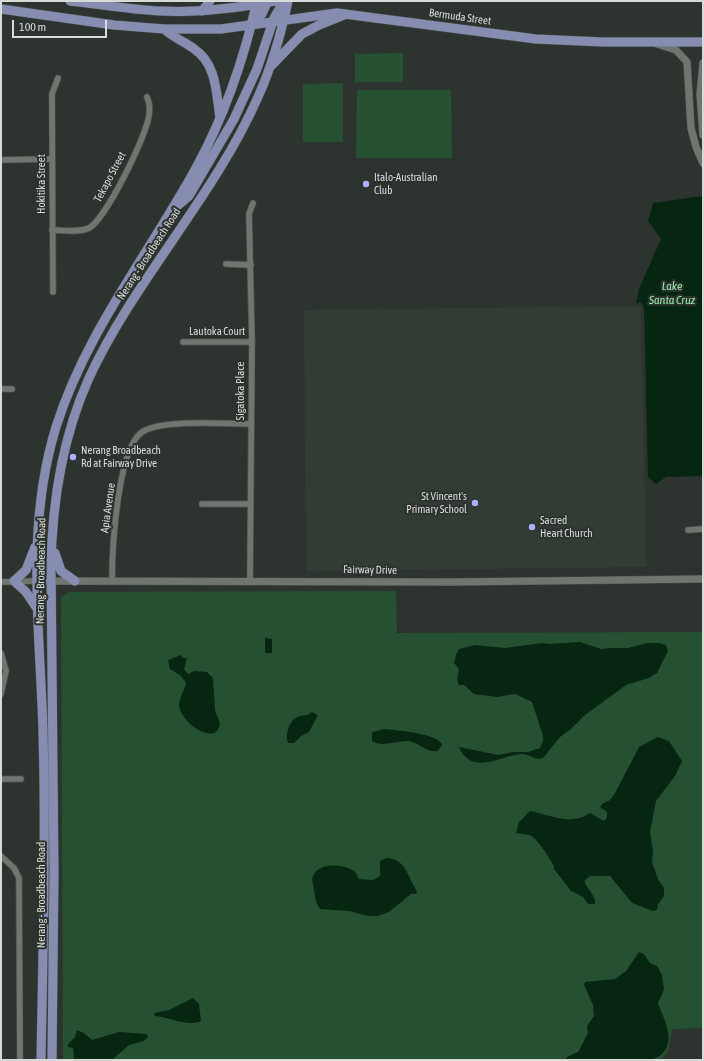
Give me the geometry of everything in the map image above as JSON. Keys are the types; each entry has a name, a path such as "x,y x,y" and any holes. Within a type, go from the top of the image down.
{"main road":[{"path":"70,1 150,10 202,11 270,1"},
{"path":"202,11 210,1"},
{"path":"252,24 262,14 270,1"},
{"path":"171,210 189,196 234,119 256,68 272,21 284,1"},
{"name":"Nerang - Broadbeach Road","path":"52,1060 54,872 51,581 55,500 63,459 70,429 89,379 107,343 237,139 258,98 270,68 288,1"},
{"name":"Nerang - Broadbeach Road","path":"41,1060 44,770 36,582 40,500 47,462 59,417 75,375 95,335 196,169 220,119 242,61 256,3"},
{"name":"Bermuda Street","path":"1,9 120,25 164,29 208,30 327,14 347,13 517,37 649,43 703,42"},
{"path":"270,68 302,34 319,24 347,13"},
{"path":"164,29 174,39 194,48 208,63 217,87 220,119"},
{"path":"52,540 58,567 75,581"},
{"path":"37,543 26,570 14,581 26,592 37,608"}],"street":[{"path":"649,43 674,49 686,59 689,70 691,128 699,145 703,163"},
{"path":"703,62 701,71 700,105 703,135"},
{"path":"690,104 693,92 693,65 697,64 701,71"},
{"name":"Hokitika Street","path":"53,292 52,94 58,78"},
{"name":"Tekapo Street","path":"52,230 83,229 94,224 100,217 127,169 144,133 149,116 148,97"},
{"path":"1,160 52,159"},
{"name":"Sigatoka Place","path":"250,581 252,342 249,214 253,203"},
{"path":"226,264 251,265"},
{"name":"Lautoka Court","path":"183,342 252,342"},
{"path":"1,389 12,389"},
{"name":"Apia Avenue","path":"112,582 112,552 119,498 129,450 142,432 159,425 251,424"},
{"path":"202,504 251,504"},
{"path":"688,530 703,529"},
{"name":"Fairway Drive","path":"36,582 447,582 703,578"},
{"path":"1,582 36,582"},
{"path":"1,653 6,671 1,694"},
{"path":"1,779 20,779"},
{"path":"1,856 14,868 19,878 20,1060"}],"shaded area":[{"path":"403,53 403,82 355,82 355,54"},
{"path":"343,83 343,142 303,142 303,84"},
{"path":"357,90 451,90 452,158 356,158"},
{"name":"St Vincent's Primary School","path":"641,306 646,567 306,571 304,310"},
{"path":"396,591 397,633 703,632 703,1028 672,1029 668,1052 661,1060 63,1060 61,597 69,592"}],"water":[{"name":"Lake Santa Cruz","path":"703,196 703,476 666,477 656,484 648,477 644,307 641,302 636,304 639,289 661,239 648,221 653,203"},
{"path":"265,638 272,639 272,653 265,653"},
{"path":"580,642 601,649 628,648 647,643 659,643 666,645 668,651 657,673 649,678 626,685 585,715 571,729 560,737 543,758 537,759 522,754 479,763 471,761 465,756 459,747 498,755 513,752 528,752 540,748 543,741 543,736 532,702 515,694 497,697 474,694 464,685 459,685 457,680 459,669 454,663 459,649 475,645 505,648 542,643"},
{"path":"181,655 183,658 187,658 184,669 188,674 194,671 207,672 213,678 215,710 220,724 215,733 203,732 197,729 187,720 180,709 179,704 186,683 181,676 170,669 168,660"},
{"path":"312,712 318,715 309,732 301,736 294,743 288,743 287,735 293,720 300,716 308,715"},
{"path":"385,729 426,735 439,741 442,745 438,751 430,751 409,741 380,744 372,741 372,732"},
{"path":"658,737 669,741 682,761 675,776 656,801 650,832 653,851 652,862 658,879 664,888 664,896 658,904 657,910 653,911 632,903 610,876 590,876 585,880 585,883 593,896 595,904 588,904 583,897 571,891 554,869 554,866 543,848 536,840 529,835 516,833 519,822 530,811 568,819 583,817 590,813 604,821 607,818 607,812 600,807 602,804 610,800 615,793 639,747"},
{"path":"386,858 393,859 402,865 417,891 416,894 411,894 389,912 378,916 368,916 349,911 320,909 316,902 312,879 314,873 318,869 330,866 343,866 354,871 359,879 373,880 380,876 380,861"},
{"path":"639,952 644,954 650,963 657,966 662,975 664,990 658,1003 665,1021 668,1035 667,1047 663,1053 653,1060 565,1060 567,1057 578,1052 588,1033 587,1026 594,1016 593,1005 584,985 585,982 615,979 626,971"},
{"path":"193,998 199,1004 201,1021 199,1022 188,1023 155,1016 154,1013 169,1010"},
{"path":"77,1030 84,1033 92,1040 119,1032 147,1034 148,1037 144,1041 129,1045 112,1060 74,1060 73,1048 68,1047 68,1044 75,1037"}],"place":[{"name":"Italo-Australian Club","path":"366,184"},
{"name":"Nerang Broadbeach Rd at Fairway Drive","path":"73,457"},
{"name":"St Vincent's Primary School","path":"475,503"},
{"name":"Sacred Heart Church","path":"532,527"}]}
